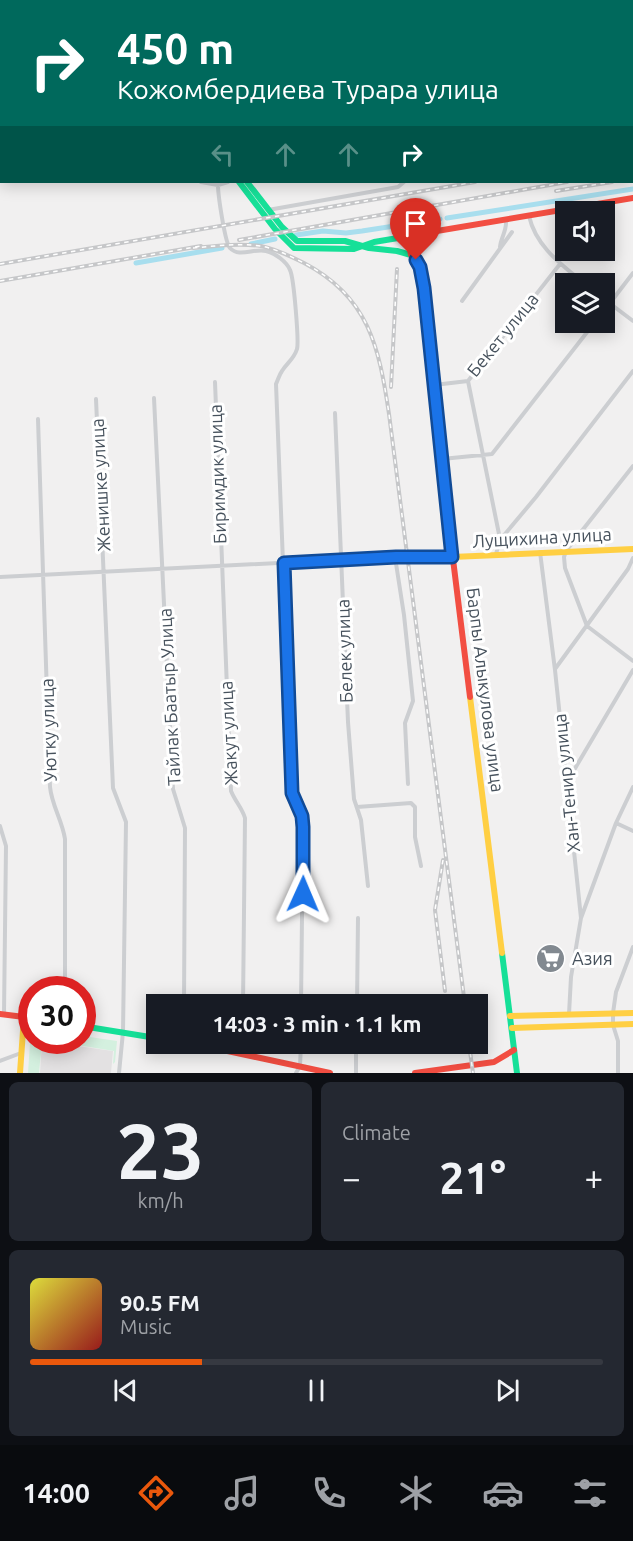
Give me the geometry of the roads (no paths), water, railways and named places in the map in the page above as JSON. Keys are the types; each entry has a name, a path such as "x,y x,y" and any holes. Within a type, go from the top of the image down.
{"main road":[{"path":"240,183 271,224 294,248 354,249 374,242 633,198"},
{"path":"248,183 268,210 297,241 353,242 411,255 409,244 413,237 419,234"},
{"name":"Барпы Алыкулова улица","path":"411,255 418,263 422,278 452,557 517,1073"},
{"name":"Лущихина улица","path":"452,557 633,549"},
{"path":"510,1016 633,1013"},
{"path":"2,1014 18,1016"},
{"path":"512,1028 633,1024"},
{"path":"96,1028 146,1036"},
{"path":"415,1073 458,1070 494,1062 514,1050"},
{"path":"20,1073 21,1054"},
{"path":"247,1054 330,1073"}],"street":[{"path":"207,183 218,185 225,183"},
{"path":"268,210 398,187 403,183"},
{"path":"218,185 219,208 223,216 227,245 240,253 265,251 281,258 291,271 298,346 293,359 282,370 276,384 292,793 302,816 303,827 301,994"},
{"path":"529,216 542,245 571,273"},
{"path":"500,248 501,239 507,228 506,220"},
{"path":"462,301 512,232"},
{"name":"Бекет улица","path":"434,385 468,381 560,264"},
{"path":"615,296 633,273"},
{"path":"615,307 633,321"},
{"path":"442,459 492,454 586,333"},
{"path":"500,540 536,498 633,371"},
{"path":"468,381 500,540 496,555"},
{"name":"Биримдик улица","path":"215,382 221,566"},
{"name":"Тайлак Баатыр Улица","path":"154,398 173,789 185,828 184,994"},
{"name":"Женишке улица","path":"96,399 105,571 112,788 126,822 123,1032 119,1073"},
{"name":"Белек улица","path":"335,413 348,722 354,799 361,820 368,886"},
{"name":"Уютку улица","path":"38,418 45,574 50,787 51,799 63,823 65,839 64,976"},
{"path":"633,466 564,557 565,568 587,626 633,661"},
{"name":"Хан-Тенир улица","path":"540,552 555,670 580,918 571,977 569,1014"},
{"path":"396,557 413,701 405,723 408,784"},
{"path":"0,576 396,557 452,557"},
{"path":"555,670 628,569 633,558"},
{"name":"Жакут улица","path":"221,566 231,791 245,818 243,994"},
{"path":"567,783 633,670"},
{"path":"580,918 616,823 633,787"},
{"path":"357,807 411,803 415,807 415,837 421,866"},
{"path":"616,823 633,831"},
{"path":"0,826 6,846 2,1014"},
{"path":"357,994 358,918"},
{"path":"618,1073 618,1041 613,1024 613,1013 616,992 633,947"},
{"path":"0,1060 18,1054"},
{"path":"296,1073 300,1066 301,1054"},
{"path":"356,1054 356,1073"}],"waterway":[{"path":"447,218 633,189"},
{"path":"296,235 323,231 346,233 440,219"},
{"path":"251,244 275,239"},
{"path":"136,263 222,248"}],"railway":[{"path":"0,264 469,183"},
{"path":"239,240 561,183"},
{"path":"556,191 606,183"},
{"path":"0,281 201,246"},
{"path":"193,248 261,246 304,263 326,277 357,308 375,346 389,414 464,994"},
{"path":"391,387 397,269"},
{"path":"443,860 435,910 445,991"},
{"path":"470,1054 473,1073"}],"place":[{"name":"Азия","path":"551,959"}]}
